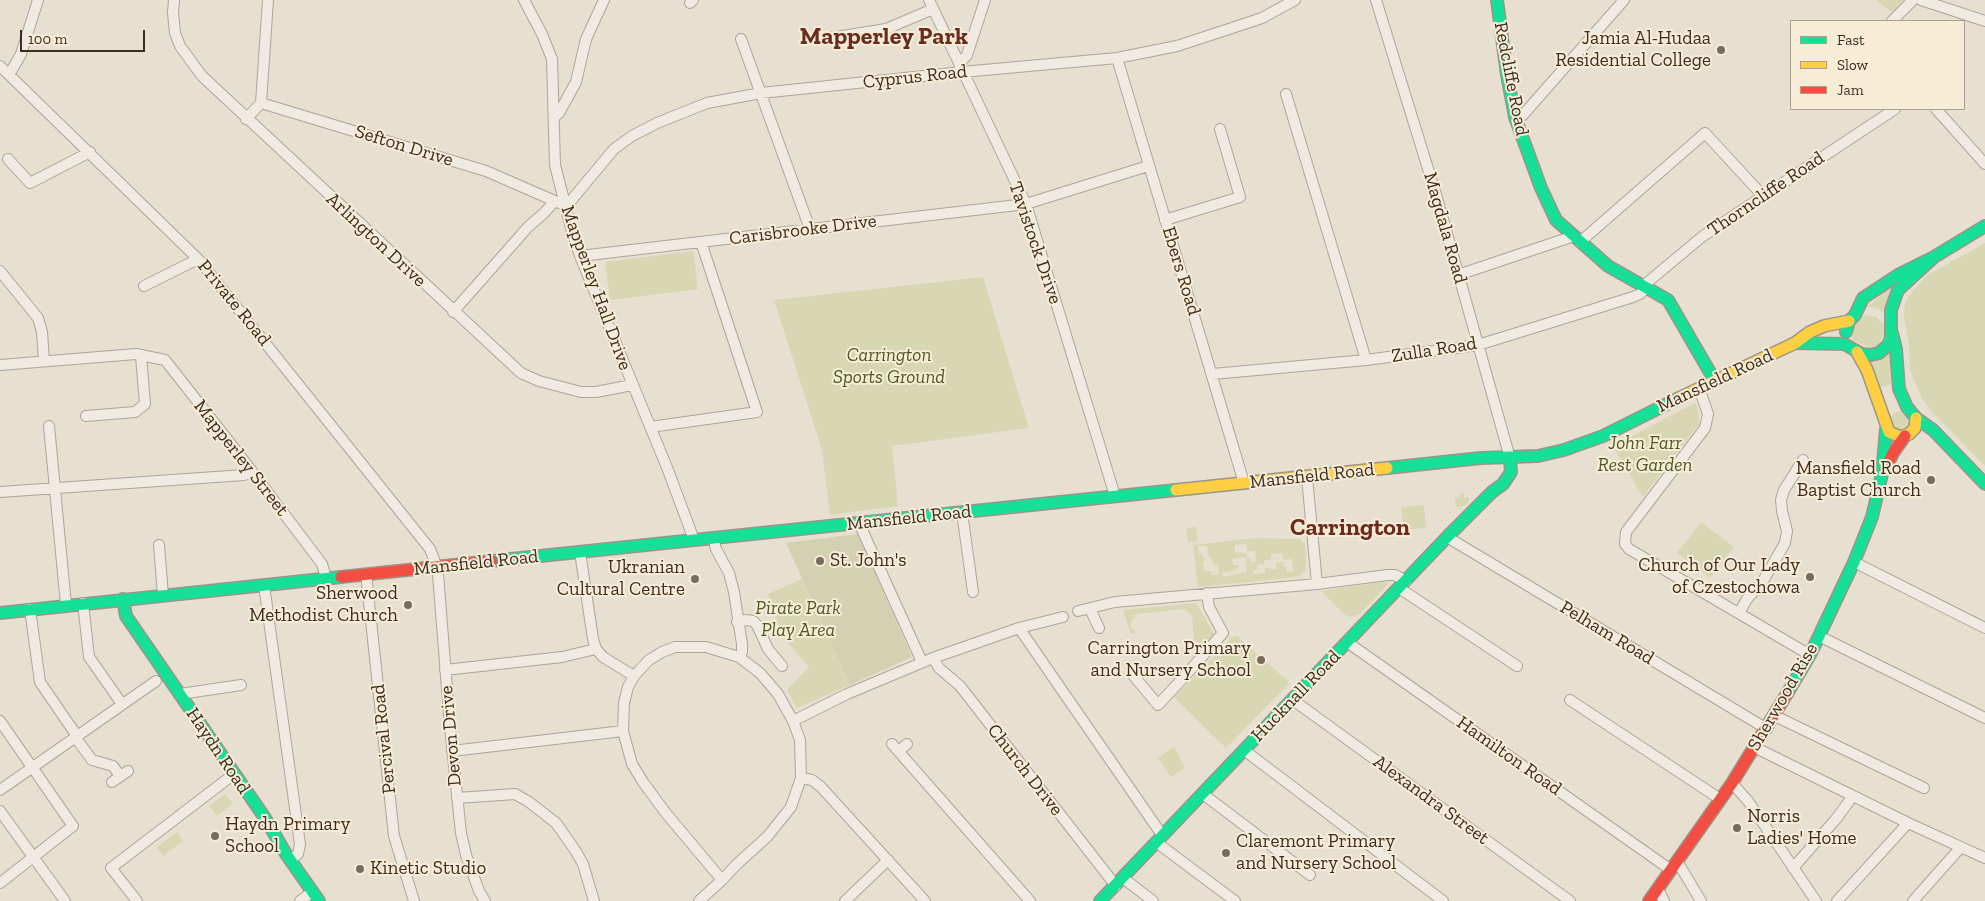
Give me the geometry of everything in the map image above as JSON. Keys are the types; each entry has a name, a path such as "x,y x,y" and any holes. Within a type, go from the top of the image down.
{"main road":[{"name":"Redcliffe Road","path":"1497,0 1507,76 1515,117 1529,160 1556,220 1608,266 1664,297 1672,305 1716,381"},
{"name":"Mansfield Road","path":"1852,318 1863,298 1898,274 1934,257 1985,226"},
{"name":"Mansfield Road","path":"1795,343 1832,342 1844,344 1867,355 1879,353 1888,345 1893,302 1898,290 1934,257"},
{"name":"Mansfield Road","path":"0,613 1307,476 1488,458 1534,457 1564,450 1603,436 1698,388 1795,343 1810,332 1852,318 1868,310"},
{"path":"1881,313 1887,319 1891,330 1896,349 1898,389 1908,407 1916,418 1933,430 1985,484"},
{"path":"1852,318 1847,328 1847,336 1867,370 1885,424 1892,435 1909,434 1950,448"},
{"path":"1885,424 1888,412 1894,406 1908,407"},
{"path":"1909,434 1915,428 1916,418"},
{"name":"Sherwood Rise","path":"1649,901 1732,783 1775,716 1810,655 1854,562 1872,517 1882,474 1885,424"},
{"name":"Sherwood Rise","path":"1882,474 1893,453 1909,434"},
{"name":"Hucknall Road","path":"1100,901 1447,537 1492,492 1503,484 1511,472 1534,457"},
{"path":"1510,458 1511,472"},
{"name":"Hucknall Road","path":"1492,492 1498,472 1510,458"},
{"name":"Haydn Road","path":"123,599 126,616 265,818 290,860 316,896"}],"street":[{"path":"10,75 21,54 38,0"},
{"name":"Arlington Drive","path":"174,0 175,33 189,61 202,76 246,120 521,373 539,381 581,392 596,392 632,385"},
{"path":"246,120 261,103 268,0"},
{"name":"Mapperley Hall Drive","path":"524,0 542,34 552,59 555,165 559,203 668,470 694,540"},
{"path":"554,117 559,113 576,82 586,39 604,0"},
{"path":"960,68 967,54 985,0"},
{"name":"Cyprus Road","path":"453,312 528,227 559,203 569,203 614,149 632,136 657,123 699,106 761,93 960,68 1117,58 1177,46 1262,18 1295,0"},
{"name":"Magdala Road","path":"1376,0 1510,458"},
{"path":"1515,117 1523,115 1624,0"},
{"path":"1893,20 1913,0"},
{"path":"1921,0 1985,21"},
{"path":"824,39 886,29 931,4"},
{"name":"Tavistock Drive","path":"931,4 1026,204 1115,496"},
{"path":"741,39 810,229"},
{"name":"Ebers Road","path":"1117,58 1148,166 1213,374 1244,483"},
{"name":"Private Road","path":"0,66 198,259 430,549 437,567"},
{"path":"1286,94 1366,360"},
{"name":"Sefton Drive","path":"261,103 486,171 559,203"},
{"name":"Thorncliffe Road","path":"1645,287 1703,236 1893,110"},
{"path":"1937,110 1984,161"},
{"path":"1165,220 1240,197 1220,129"},
{"path":"1458,275 1577,239 1705,132 1764,196"},
{"path":"8,159 30,183 90,152"},
{"name":"Carisbrooke Drive","path":"580,256 1026,204 1148,166"},
{"path":"650,427 757,412 701,242"},
{"path":"144,286 198,259"},
{"path":"0,271 38,318 42,332 44,361"},
{"name":"Zulla Road","path":"1213,374 1366,360 1478,345 1633,297 1640,294 1645,287"},
{"name":"Mapperley Street","path":"0,365 136,354 165,360 322,564 326,578"},
{"path":"86,416 135,412 145,404 141,356"},
{"path":"1698,388 1708,414 1705,428 1626,532 1625,544 1629,549 1810,655"},
{"path":"50,426 66,605"},
{"path":"1739,613 1747,599 1763,581 1785,543 1786,531 1781,500 1784,490 1802,460"},
{"path":"0,492 244,475 252,472"},
{"path":"1307,476 1317,584"},
{"path":"962,512 973,592"},
{"path":"859,523 922,662"},
{"name":"Pelham Road","path":"1447,537 1767,729"},
{"path":"713,538 716,549 729,573 734,592 737,622 742,644 742,652 739,657"},
{"path":"159,545 163,595"},
{"path":"580,552 596,649 603,657 634,676"},
{"path":"1854,562 1985,628"},
{"name":"Devon Drive","path":"437,567 452,751 461,834 466,855 479,891 485,901"},
{"name":"Percival Road","path":"366,574 394,836 414,901"},
{"path":"1078,612 1104,604 1150,598 1317,584 1396,575 1402,584 1517,666"},
{"path":"264,585 300,844 298,854 290,860"},
{"path":"1133,675 1158,705 1223,633 1209,607 1206,593"},
{"path":"83,603 89,657 122,704"},
{"path":"1090,608 1099,628"},
{"path":"30,609 40,682 92,760 113,766 120,777"},
{"path":"793,721 847,694 922,662 1019,628 1062,616"},
{"path":"737,622 753,621 757,625 766,650 782,666"},
{"path":"1019,628 1159,838 1235,901"},
{"path":"1819,636 1985,718"},
{"name":"Hamilton Road","path":"1347,642 1674,865"},
{"path":"699,901 722,880 783,819 791,807 801,778 800,740 793,721 774,690 760,673 739,657 706,647 675,647 649,660 634,676 628,687 624,703 623,731 632,764 643,782 665,812 722,880"},
{"path":"445,670 562,657 596,649"},
{"name":"Church Drive","path":"933,658 939,668 960,686 1119,882 1153,901"},
{"path":"0,790 156,680"},
{"path":"180,694 241,685"},
{"name":"Alexandra Street","path":"1293,700 1570,901"},
{"path":"1570,700 1720,799"},
{"path":"1775,716 1924,788"},
{"path":"0,721 73,826 0,883"},
{"path":"452,751 623,731"},
{"path":"907,744 896,747 1030,901"},
{"path":"1754,747 1908,823 1985,858"},
{"path":"1244,750 1443,901"},
{"path":"137,901 111,868 234,774"},
{"path":"801,778 812,780 821,787 925,901"},
{"path":"1732,783 1748,801 1816,901"},
{"path":"457,798 515,794 529,802 556,823 575,850 582,864 594,901"},
{"path":"1203,794 1310,875"},
{"path":"1793,868 1836,819 1853,796"},
{"path":"0,811 65,901"},
{"path":"1837,901 1908,823"},
{"path":"1913,901 1961,847"},
{"path":"845,901 888,860"},
{"path":"1674,865 1701,901"},
{"path":"1658,889 1664,901"},
{"path":"300,901 316,896"}],"green space":[{"path":"1876,0 1905,0 1893,13"},
{"path":"1985,243 1985,466 1932,412 1922,399 1910,370 1909,344 1904,316 1905,303 1926,276"},
{"path":"693,251 698,289 610,300 605,262"},
{"name":"Carrington Sports Ground","path":"983,277 1029,428 892,446 898,506 830,515 822,450 774,300"},
{"path":"1898,279 1885,313 1873,307 1867,307"},
{"path":"1865,315 1876,317 1885,325 1886,330 1876,349 1853,341 1851,329"},
{"path":"1890,351 1891,384 1880,388 1870,359"},
{"name":"John Farr Rest Garden","path":"1695,403 1698,407 1699,424 1643,497 1613,446"},
{"path":"1902,411 1905,413 1910,425 1898,432 1890,418 1895,412"},
{"path":"1464,493 1464,498 1469,497 1469,502 1465,506 1456,507 1455,498 1459,498 1459,494"},
{"path":"1424,505 1426,528 1404,530 1401,507"},
{"path":"1701,522 1734,547 1710,578 1677,553"},
{"path":"1196,527 1198,541 1188,542 1186,528"},
{"path":"858,534 912,657 850,685 786,543"},
{"path":"1255,538 1300,539 1305,545 1306,570 1299,576 1289,578 1198,587 1193,545","holes":["1246,544 1247,551 1255,551 1256,562 1251,562 1250,558 1247,558 1246,553 1235,552 1235,545","1198,546 1207,546 1213,565 1218,564 1219,574 1212,575 1211,571 1204,571 1203,561 1206,561 1205,557 1203,558 1202,553 1199,553","1282,553 1283,560 1292,559 1293,571 1287,572 1287,567 1284,567 1283,562 1276,563 1276,569 1265,568 1265,573 1254,574 1253,570 1257,569 1257,565 1264,564 1264,560 1271,560 1271,554","1245,557 1247,572 1223,577 1223,572 1235,571 1238,568 1238,565 1233,565 1232,559"]},
{"name":"Pirate Park Play Area","path":"802,579 850,685 797,708 787,690 809,667 782,636 768,594"},
{"path":"1382,582 1389,583 1360,614 1350,617 1345,615 1321,591"},
{"path":"1196,603 1215,636 1205,647 1194,640 1192,616 1185,609 1135,614 1131,621 1131,628 1136,633 1131,634 1123,610"},
{"path":"1237,636 1290,683 1226,748 1174,697 1232,637"},
{"path":"1174,747 1185,768 1171,777 1158,758"},
{"path":"225,794 233,804 217,816 209,806"},
{"path":"177,832 183,841 163,856 157,847"}],"traffic: fast":[{"path":"1497,0 1507,75 1515,117 1541,188 1556,220 1608,266 1668,300 1715,381"},
{"path":"1846,332 1849,321 1855,315 1863,298 1898,275 1934,257 1985,226"},
{"path":"1795,343 1844,344 1862,354 1871,355 1879,353 1888,345 1891,338 1891,310 1898,290 1934,257"},
{"path":"1892,333 1896,349 1899,389 1907,407 1916,418 1933,430 1985,484"},
{"path":"1387,468 1481,458 1538,456 1564,450 1603,436 1679,398"},
{"path":"1788,692 1810,655 1854,562 1872,517 1882,474 1886,429"},
{"path":"1100,901 1447,537 1492,492 1503,484 1511,472 1510,458"},
{"path":"492,561 1176,490"},
{"path":"0,613 341,577"},
{"path":"123,599 126,616 265,818 286,854 319,901"}],"traffic: slow":[{"path":"1679,398 1795,343 1810,332 1824,326 1849,321"},
{"path":"1857,352 1867,370 1889,432 1901,437 1909,434 1915,428 1916,418"},
{"path":"1176,490 1387,468"}],"traffic: jam":[{"path":"1885,470 1893,453 1905,436"},
{"path":"341,577 492,561"},
{"path":"1649,901 1732,783 1788,692"}],"place":[{"name":"Jamia Al-Hudaa Residential College","path":"1721,50"},
{"name":"Mansfield Road Baptist Church","path":"1931,480"},
{"name":"St. John's","path":"820,561"},
{"name":"Church of Our Lady of Czestochowa","path":"1810,577"},
{"name":"Ukranian Cultural Centre","path":"695,579"},
{"name":"Sherwood Methodist Church","path":"408,605"},
{"name":"Carrington Primary and Nursery School","path":"1261,660"},
{"name":"Norris Ladies' Home","path":"1737,828"},
{"name":"Haydn Primary School","path":"215,836"},
{"name":"Claremont Primary and Nursery School","path":"1226,853"},
{"name":"Kinetic Studio","path":"360,869"}],"district":[{"name":"Mapperley Park","path":"884,37"},
{"name":"Carrington","path":"1350,528"}]}
